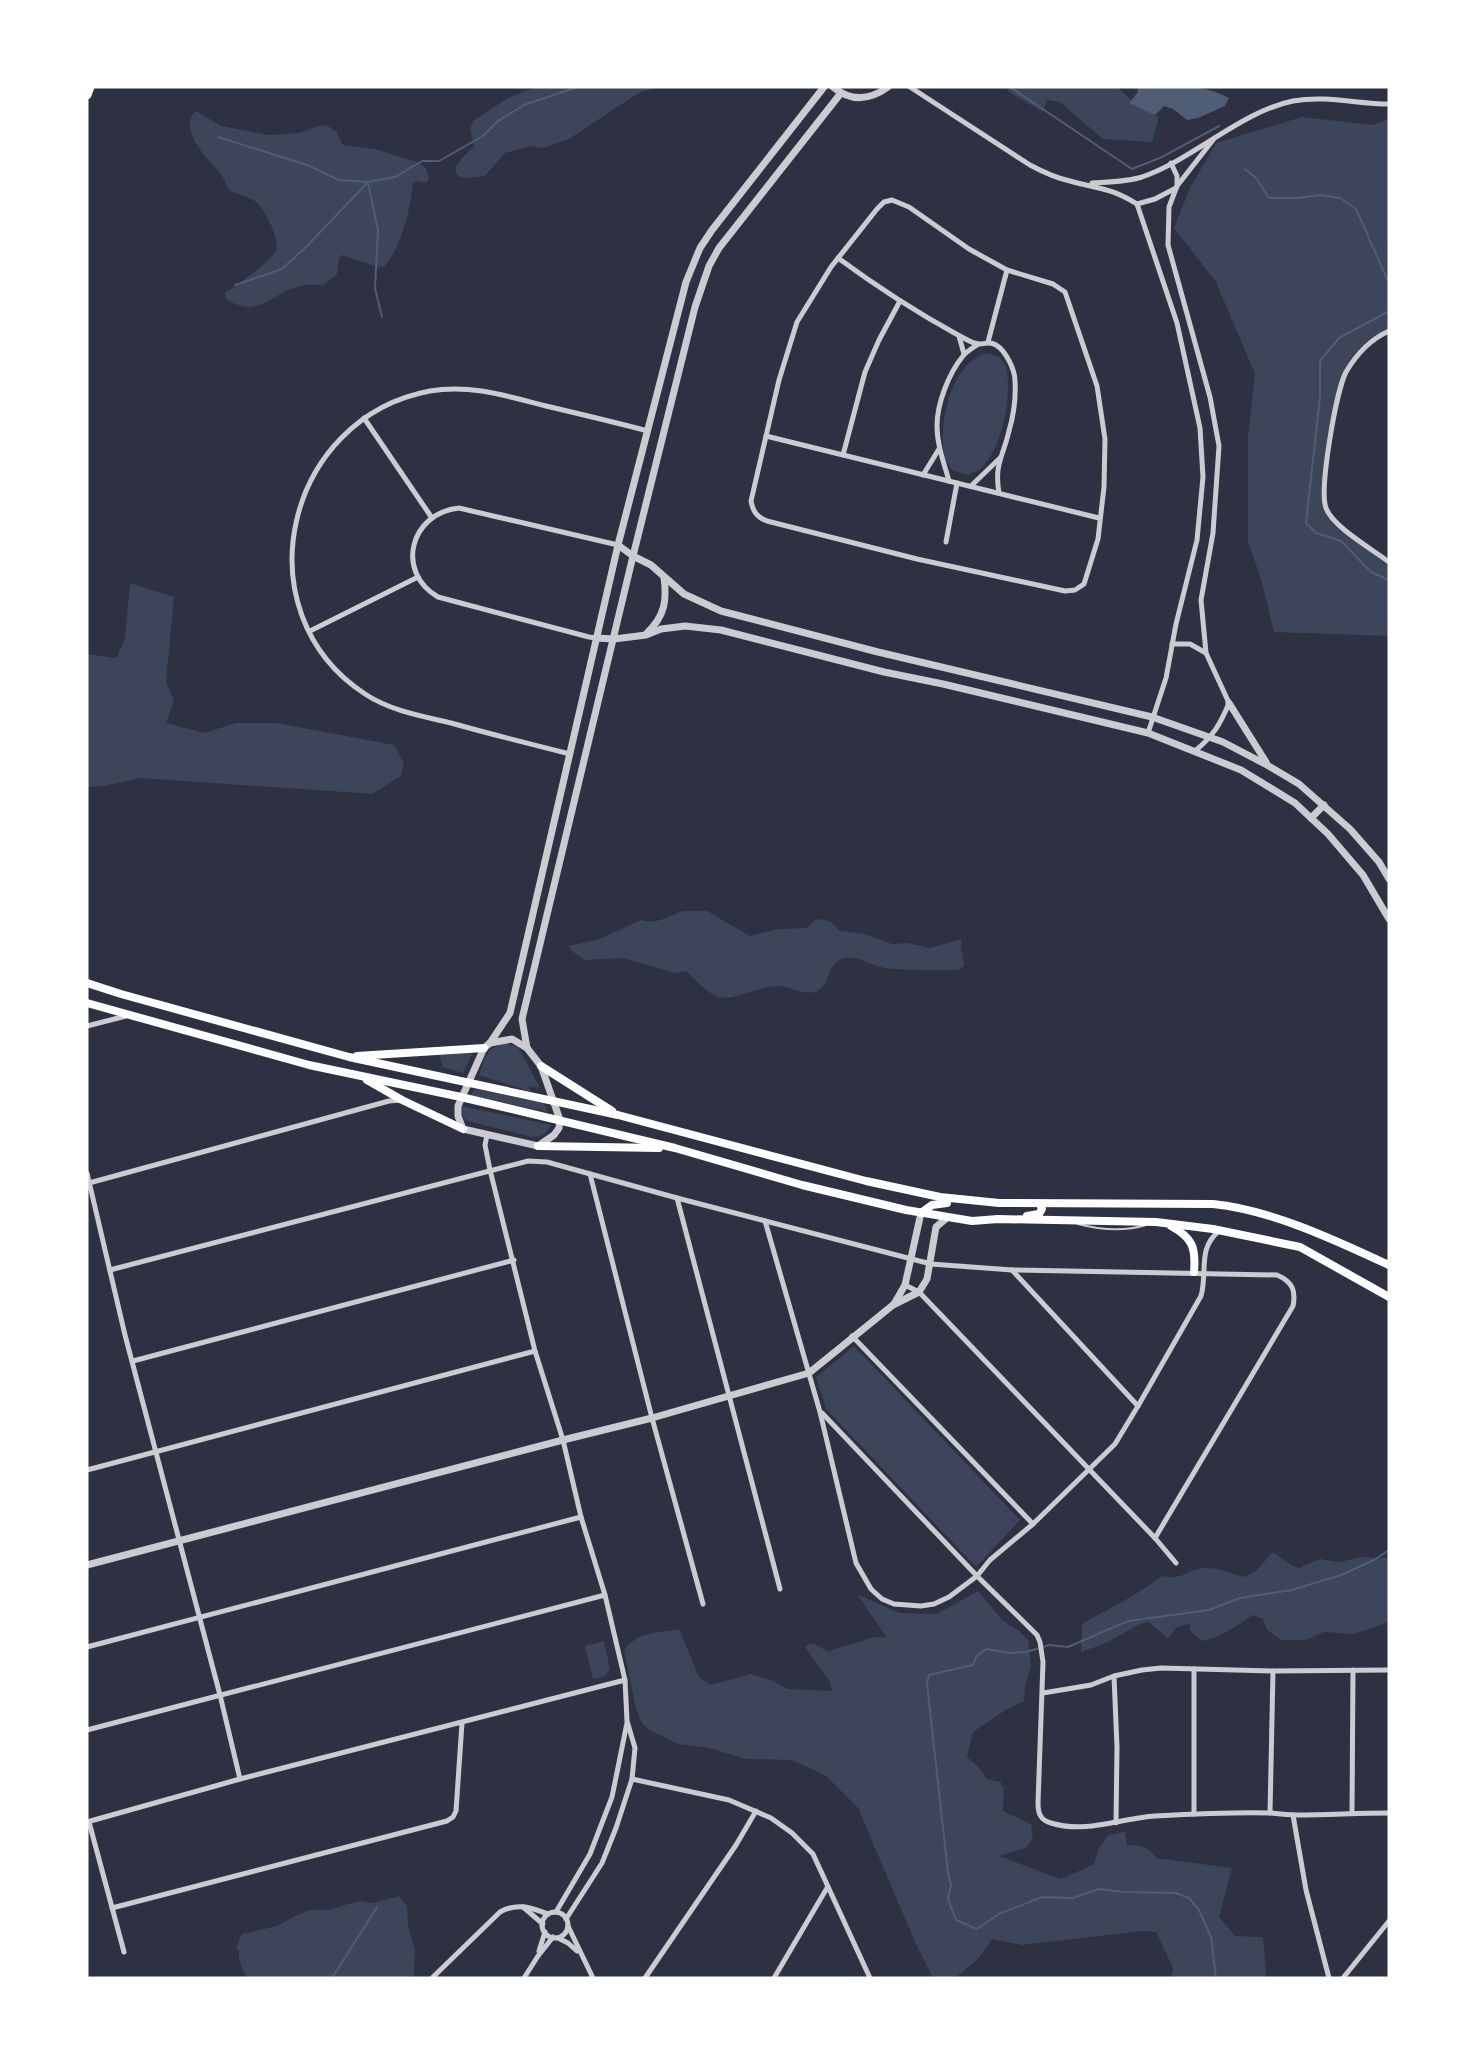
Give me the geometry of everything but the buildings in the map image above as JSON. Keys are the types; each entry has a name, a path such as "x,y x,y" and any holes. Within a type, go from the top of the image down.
{"highway":[{"path":"87,95 90,87"}],"main road":[{"path":"87,983 349,1057 618,1114 866,1181 940,1197 999,1203 1169,1203 1239,1206 1272,1216 1389,1265"},
{"path":"87,1003 309,1065 560,1120 675,1148 802,1185 921,1212 972,1221 1035,1215 1042,1209 1040,1204"},
{"path":"349,1057 487,1045"},
{"path":"541,1066 618,1114"},
{"path":"358,1076 463,1129"},
{"path":"538,1146 675,1148"},
{"path":"921,1212 928,1206 941,1202 971,1205 999,1203"},
{"path":"998,1219 1154,1222 1219,1231 1300,1247 1389,1297"},
{"path":"1167,1224 1183,1232 1190,1239 1199,1272"},
{"path":"1370,1286 1389,1293"}],"street":[{"path":"487,1045 512,1039 527,1048 541,1066 560,1120 559,1128 554,1135 538,1146 463,1129 457,1111 461,1097 487,1045 510,1012 618,545 686,282 700,248 824,87"},
{"path":"833,87 852,98 865,98 888,87"},
{"path":"910,87 1030,165 1072,182 1117,192 1137,204 1177,323 1200,428 1203,477 1197,540 1166,678 1148,733"},
{"path":"527,1048 522,1019 695,307 709,266 729,233 841,93"},
{"path":"1086,184 1140,177 1171,163 1260,113 1292,101 1344,99 1389,104"},
{"path":"1213,140 1177,187 1169,207 1168,246 1210,397 1219,446 1213,533 1201,600 1206,653 1229,703 1267,765"},
{"path":"1171,163 1177,176 1177,187"},
{"path":"1137,204 1155,199 1177,187"},
{"path":"891,200 909,207 969,249 1007,270 1059,286 1065,292 1096,386 1105,439 1104,487 1098,539 1084,584 1076,590 1065,591 916,559 762,519 754,513 751,501 791,337 813,294 838,258 877,209 884,202 891,200"},
{"path":"838,258 900,301 959,336 978,344"},
{"path":"988,342 1007,270"},
{"path":"843,455 865,372 900,301"},
{"path":"1389,332 1381,335 1360,352 1345,374 1338,397 1323,489 1326,508 1333,520 1389,562"},
{"path":"959,336 964,354"},
{"path":"949,481 939,449 937,425 943,395 964,354 978,344 988,342 999,346 1015,373 1014,408 996,471 999,493"},
{"path":"570,754 389,707 363,692 340,673 321,650 310,631 297,596 292,567 293,537 299,508 309,482 324,457 343,436 364,418 389,404 416,394 443,389 487,391 648,431"},
{"path":"364,418 432,518"},
{"path":"766,436 1099,518"},
{"path":"923,475 939,449"},
{"path":"971,486 1001,457"},
{"path":"946,542 957,483"},
{"path":"1389,879 1379,862 1350,829 1324,805 1287,776 1211,737 1152,717 878,652 721,611 684,594 651,565 618,545 466,508 445,511 432,518 422,528 415,541 413,563 418,577 426,589 445,600 589,638 614,639 646,635 662,629 685,626 721,630 884,672 1148,733 1195,750 1241,770 1295,803 1328,834 1363,875 1389,919"},
{"path":"310,631 418,577"},
{"path":"646,635 664,610 666,597 664,577"},
{"path":"1172,644 1190,644 1206,653"},
{"path":"1195,750 1211,737 1222,721 1229,703"},
{"path":"1311,818 1324,805"},
{"path":"87,1026 129,1015"},
{"path":"89,1183 389,1101 402,1100"},
{"path":"487,1135 485,1145 490,1170 536,1351 605,1595 625,1680 627,1721 635,1748 632,1779 602,1863 567,1922 565,1933 555,1937 538,1956 524,1978"},
{"path":"110,1270 517,1162 538,1161 931,1264 1012,1270 1199,1272 1284,1277 1295,1295 1293,1306 1155,1538"},
{"path":"87,1173 240,1779"},
{"path":"590,1174 652,1418 703,1604"},
{"path":"677,1198 780,1589"},
{"path":"893,1305 905,1285 921,1212"},
{"path":"87,1565 652,1418 809,1373 893,1305 919,1292 927,1279 931,1264 936,1227 948,1217"},
{"path":"765,1221 820,1412 856,1563 871,1589 882,1599 894,1604 921,1606 934,1604 949,1597 977,1576 990,1560 1033,1524 1115,1444 1201,1296 1203,1286 1199,1272 1206,1245 1219,1231"},
{"path":"133,1361 514,1260"},
{"path":"1012,1270 1138,1407"},
{"path":"905,1285 919,1292 1155,1538 1176,1563"},
{"path":"852,1336 1033,1524"},
{"path":"87,1470 536,1351"},
{"path":"820,1412 977,1576 1032,1628 1040,1642 1042,1693 1038,1812 1042,1819 1051,1824 1078,1827 1116,1823 1144,1816 1389,1813"},
{"path":"87,1647 582,1517"},
{"path":"87,1730 605,1595"},
{"path":"1042,1693 1091,1685 1114,1676 1161,1668 1273,1671 1389,1670"},
{"path":"1194,1669 1194,1814"},
{"path":"1352,1813 1353,1670"},
{"path":"1270,1813 1273,1671"},
{"path":"1114,1676 1117,1747 1116,1823"},
{"path":"124,1952 88,1822 240,1779 625,1680"},
{"path":"556,1912 590,1854 612,1797 627,1721"},
{"path":"112,1908 447,1821 456,1811 462,1723"},
{"path":"632,1779 729,1800 771,1818 792,1833 813,1854 870,1978"},
{"path":"645,1978 736,1845 756,1811"},
{"path":"1293,1815 1306,1890 1329,1978"},
{"path":"774,1978 827,1888"},
{"path":"522,1906 543,1924 545,1932 538,1956"},
{"path":"432,1978 500,1912 508,1907 522,1906 548,1914 560,1913 567,1922 592,1978"},
{"path":"543,1924 548,1914"},
{"path":"1343,1978 1389,1921"},
{"path":"545,1932 568,1943 580,1954"}],"shaded area":[{"path":"536,87 655,87 637,94 569,139 543,148 530,146 505,153 485,176 459,177 456,167 474,146 470,129 473,121 508,98"},
{"path":"1005,87 1117,87 1133,102 1159,117 1152,142 1103,139 1060,102 1047,100 1043,112 1012,94"},
{"path":"1137,87 1196,87 1229,98 1225,106 1198,118 1187,120 1173,109 1164,106 1155,115 1129,103 1138,92"},
{"path":"194,112 198,112 221,126 269,135 300,133 326,125 336,131 343,145 375,149 420,163 426,168 429,179 426,183 418,181 413,183 404,227 396,248 385,266 378,267 342,255 339,258 337,274 324,285 300,286 290,289 256,306 247,307 225,298 225,293 272,256 276,251 276,240 271,225 259,204 229,190 221,175 202,153 190,128"},
{"path":"1302,117 1372,125 1389,119 1389,328 1362,346 1344,372 1328,440 1322,497 1324,507 1334,522 1389,564 1389,636 1274,632 1261,579 1248,542 1248,437 1255,374 1216,282 1174,228 1190,188 1216,143"},
{"path":"987,353 998,356 1005,366 1008,378 1007,406 1000,436 988,461 980,469 968,475 952,470 945,457 943,440 946,410 956,380 964,368"},
{"path":"130,583 174,597 166,682 174,700 166,723 204,733 236,723 277,723 394,745 404,764 401,776 372,794 140,778 105,786 87,787 87,654 116,658 125,639"},
{"path":"683,911 707,911 750,936 778,929 806,928 816,920 822,919 831,922 840,931 865,934 892,944 907,943 930,948 962,939 964,965 959,970 904,970 880,967 856,958 846,958 835,963 822,988 817,991 807,993 777,986 725,998 710,993 686,971 674,973 623,958 585,960 573,952 569,946 600,939 641,920 657,921"},
{"path":"505,1043 518,1047 540,1088 528,1086 531,1092 479,1075 490,1050"},
{"path":"470,1052 472,1055 463,1073 443,1067 439,1055"},
{"path":"476,1089 539,1102 544,1104 548,1112 472,1096 472,1092"},
{"path":"462,1106 551,1125 543,1134 532,1137 467,1121 463,1117"},
{"path":"854,1346 1020,1520 976,1567 826,1409 816,1377"},
{"path":"1273,1552 1299,1568 1320,1559 1340,1562 1361,1557 1389,1558 1389,1622 1354,1634 1324,1632 1306,1640 1281,1640 1267,1630 1263,1619 1253,1615 1222,1634 1202,1641 1191,1632 1189,1624 1177,1627 1168,1638 1148,1622 1081,1652 1082,1624 1162,1576 1178,1576 1198,1569 1210,1568 1244,1577 1256,1571"},
{"path":"978,1591 1003,1621 1018,1630 1028,1640 1031,1665 1025,1686 1024,1701 1007,1709 973,1732 967,1757 980,1768 987,1779 1001,1782 1001,1787 1004,1787 1003,1811 1033,1825 1031,1827 1033,1838 1026,1848 1000,1856 1060,1879 1094,1864 1098,1850 1108,1835 1125,1832 1127,1845 1148,1849 1156,1858 1232,1868 1219,1917 1235,1936 1263,1937 1265,1978 1171,1978 1173,1968 1156,1932 1143,1931 1022,1945 992,1939 979,1958 955,1978 933,1978 916,1944 858,1808 826,1776 792,1760 745,1759 710,1748 678,1744 649,1730 642,1723 636,1709 624,1650 643,1636 679,1629 699,1677 710,1685 751,1674 771,1680 787,1689 832,1691 831,1684 805,1647 814,1644 829,1652 870,1638 887,1638 857,1594 899,1613 937,1614"},
{"path":"604,1641 610,1669 605,1676 593,1679 585,1646"},
{"path":"399,1896 407,1906 408,1926 415,1951 414,1978 248,1978 242,1968 239,1950 236,1948 242,1934 277,1926 310,1910 328,1910 360,1901 373,1903"}],"waterway":[{"path":"218,137 307,165 339,180 368,182 395,177 422,161 439,161 483,136 498,121 524,105 578,87"},
{"path":"1010,87 1132,169 1162,157 1219,126"},
{"path":"1245,169 1256,178 1269,198 1320,195 1340,198 1356,209 1389,283"},
{"path":"235,285 282,269 368,182"},
{"path":"368,183 378,230 375,288 382,317"},
{"path":"1389,311 1339,338 1320,361 1320,397 1306,523 1316,533 1341,541 1371,572 1389,580"},
{"path":"1216,1978 1211,1937 1199,1910 1189,1898 1176,1893 1099,1889 1073,1898 1042,1897 999,1914 977,1929 956,1920 948,1899 951,1885 927,1684 929,1675 973,1665 976,1657 986,1649 1009,1653 1026,1652 1049,1645 1068,1647 1128,1621 1209,1610 1240,1598 1292,1590 1341,1575 1374,1560 1389,1550"},
{"path":"332,1978 377,1907"}]}
